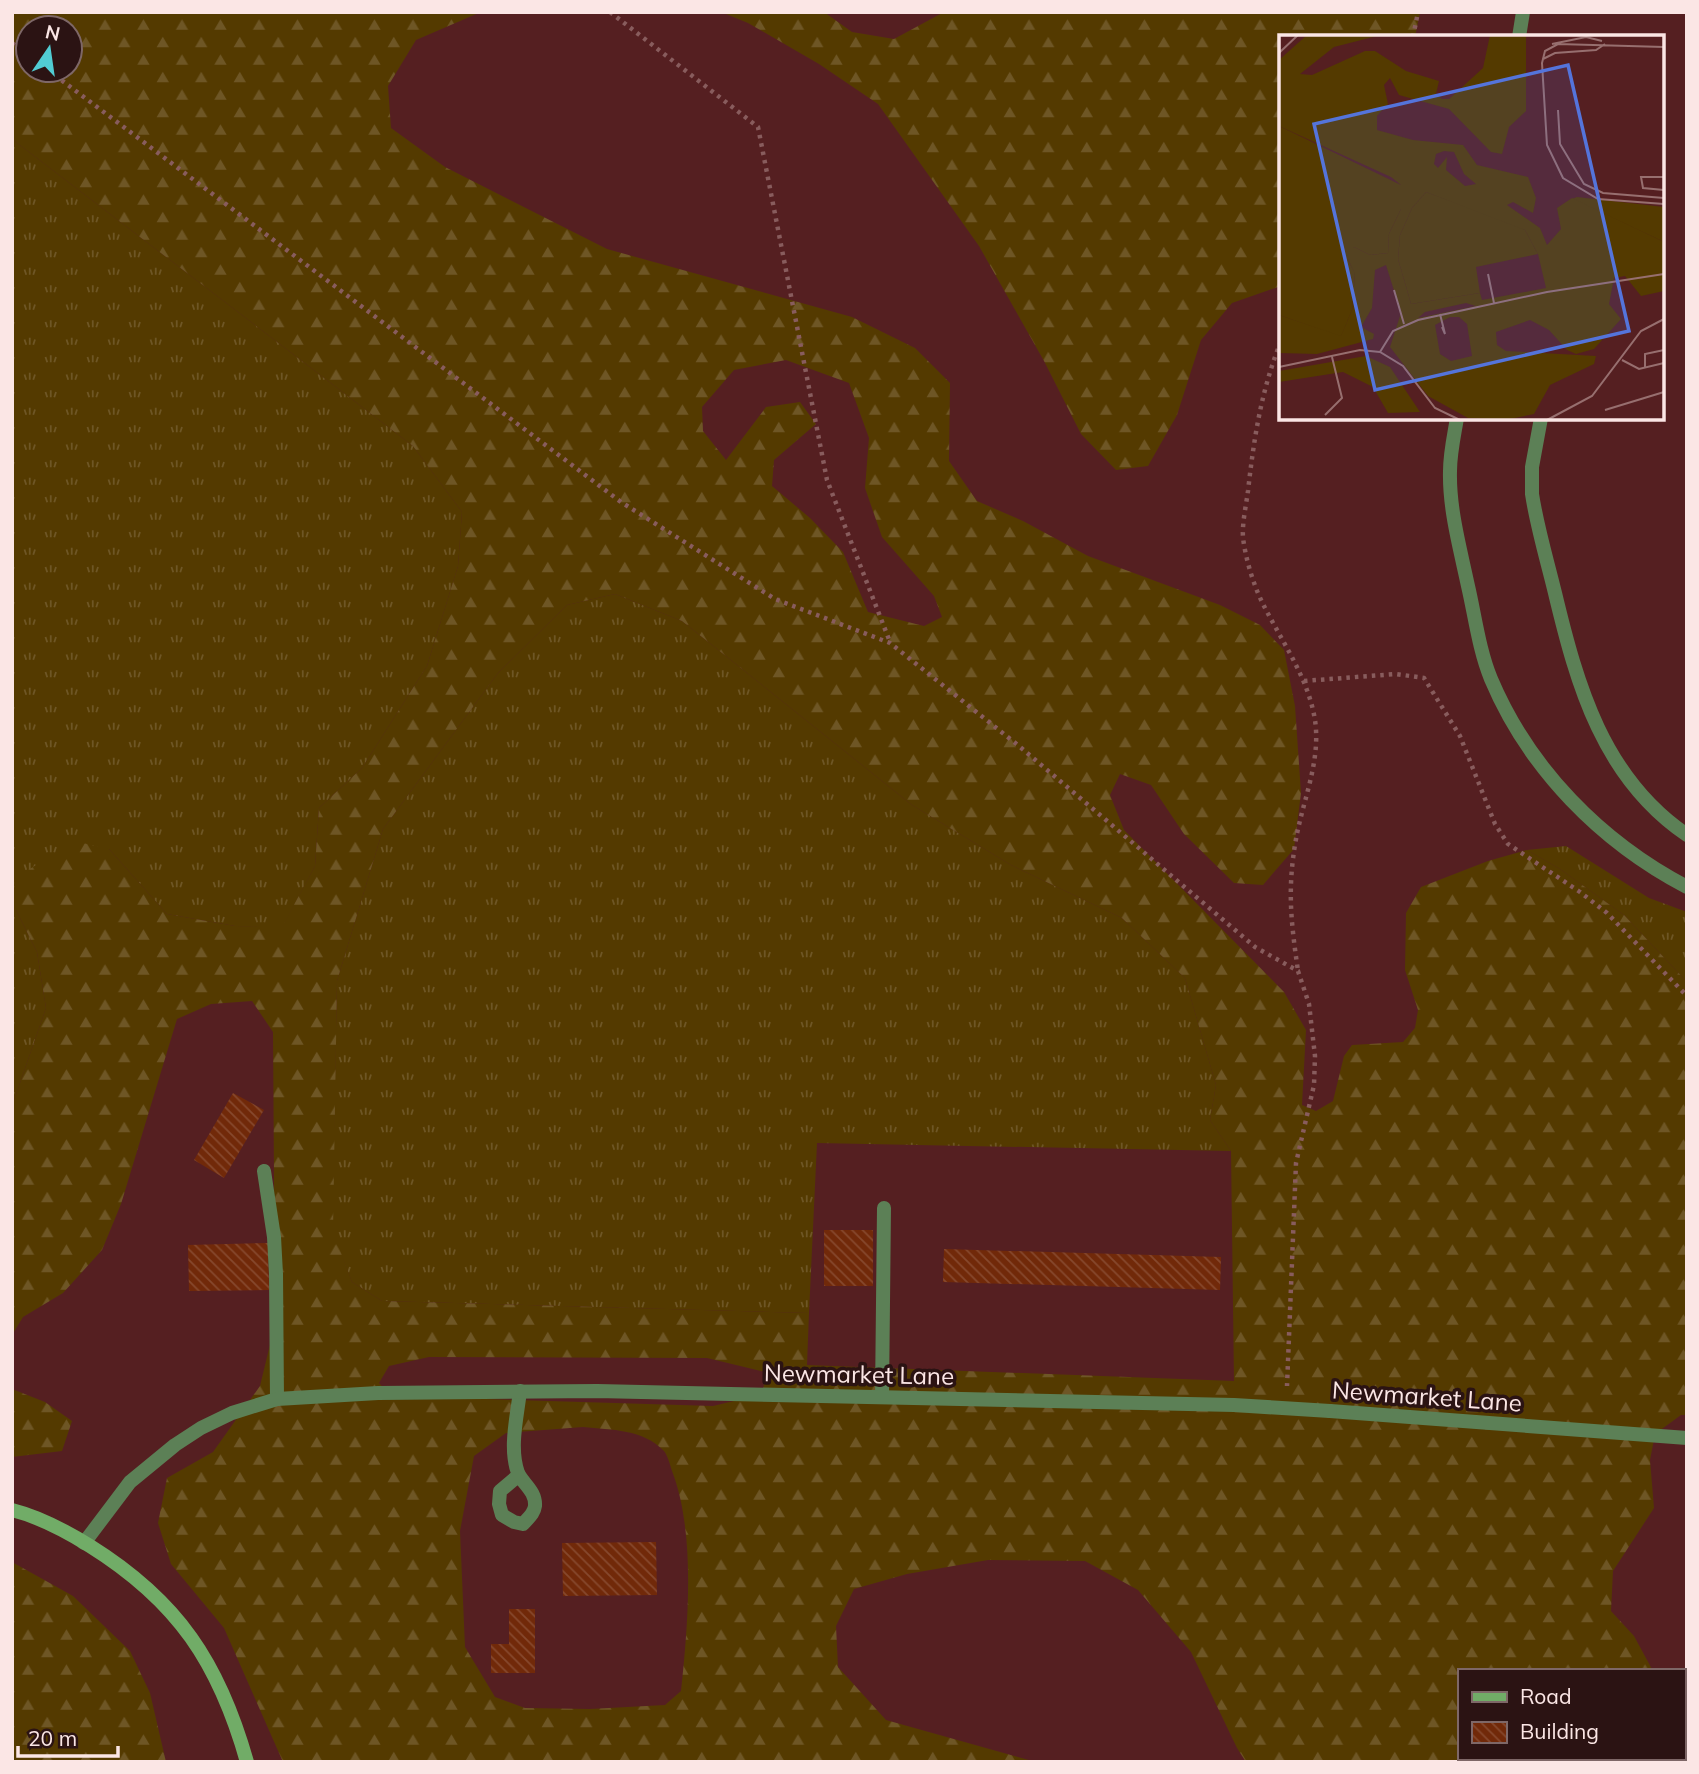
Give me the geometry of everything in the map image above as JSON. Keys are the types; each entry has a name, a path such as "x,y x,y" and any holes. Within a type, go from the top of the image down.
{"main road":[{"path":"12,1510 47,1522 109,1558 164,1603 191,1635 227,1700 247,1762"}],"street":[{"path":"1519,35 1523,12"},
{"path":"1457,420 1450,473 1455,528 1483,652 1490,677 1504,707 1550,776 1581,811 1617,844 1651,868 1687,887"},
{"path":"1541,420 1532,467 1532,494 1579,685 1608,749 1628,778 1648,801 1687,835"},
{"path":"264,1171 274,1237 277,1399"},
{"path":"882,1397 884,1208"},
{"path":"519,1475 514,1453 520,1391"},
{"name":"Newmarket Lane","path":"84,1543 131,1482 175,1445 232,1412 277,1399 378,1393 520,1391 1286,1408 1687,1438"}],"path":[{"path":"610,12 758,127 827,480 890,643"},
{"path":"1413,35 1418,12"},
{"path":"67,84 621,502 775,599 890,643 1019,746 1255,947 1298,971"},
{"path":"1279,346 1270,367 1256,423 1243,536 1250,569 1262,603 1304,681 1315,720 1315,757 1296,836 1290,878 1290,908 1298,971 1309,1004 1315,1056 1314,1085 1296,1163 1286,1408"},
{"path":"1304,681 1396,674 1424,678 1460,736 1496,824 1507,844 1580,892 1607,914 1687,996"}],"green space":[{"path":"12,12 481,12 416,40 388,86 391,128 445,167 607,249 852,317 915,348 950,383 949,461 977,501 1023,521 1088,556 1220,605 1260,625 1284,650 1295,706 1301,793 1294,849 1263,885 1234,883 1184,834 1151,785 1120,774 1110,795 1124,830 1284,992 1306,1030 1302,1105 1316,1111 1333,1101 1344,1056 1352,1045 1403,1042 1415,1028 1418,1010 1405,970 1406,913 1421,887 1488,861 1527,850 1560,869 1624,915 1687,982 1687,1415 1681,1415 1655,1434 1650,1460 1654,1508 1613,1571 1611,1611 1634,1636 1652,1669 1458,1669 1458,1760 1591,1760 1246,1762 1191,1652 1138,1590 1085,1561 988,1560 907,1574 854,1589 836,1626 838,1667 886,1720 1036,1762 283,1762 224,1628 171,1564 158,1523 167,1478 213,1452 260,1386 275,1324 273,1032 252,1001 211,1004 177,1019 121,1204 102,1250 63,1293 23,1317 12,1335 12,1106 46,1008 37,952 16,910 14,879 74,841 109,849 167,914 235,926 282,927 315,866 319,808 362,768 427,666 458,566 462,512 413,446 12,139","holes":["786,360 849,383 869,438 865,488 882,537 934,596 942,617 924,626 868,612 843,552 810,518 772,486 774,460 816,424 800,402 766,407 726,460 703,431 702,407 734,370","615,594 682,621 912,805 1011,865 1122,918 1185,978 1216,1085 1210,1120 1231,1151 1234,1381 807,1365 809,1313 382,1301 352,1282 333,1231 337,981 383,829 498,673 567,605","429,1357 707,1358 765,1372 763,1394 713,1406 391,1396 379,1383 389,1366","583,1427 616,1430 647,1438 656,1444 664,1451 669,1461 680,1496 687,1550 686,1638 681,1691 665,1705 590,1709 525,1708 495,1697 465,1647 460,1531 474,1456 506,1433"]},
{"path":"721,12 824,12 852,32 894,39 944,12 1420,12 1415,35 1279,35 1279,287 1232,303 1201,340 1177,415 1148,466 1116,470 1081,434 1044,361 979,246 878,104 819,64 748,23"},
{"path":"12,139 413,446 462,512 458,566 427,666 362,768 319,808 315,866 282,928 235,926 167,914 109,849 16,910 37,952 46,1008 12,1106"},
{"path":"615,594 682,621 912,805 1011,865 1122,918 1185,978 1216,1085 1210,1120 1231,1151 817,1143 809,1313 382,1301 352,1282 332,1231 337,981 383,829 498,673 567,605"},
{"path":"1566,846 1649,898 1687,912 1687,982 1624,915 1560,869 1527,850"},
{"path":"12,1389 45,1402 72,1421 62,1451 12,1457"},
{"path":"12,1562 73,1596 130,1651 150,1693 166,1762 12,1762"}],"building":[{"path":"233,1093 264,1110 224,1178 194,1160"},
{"path":"824,1230 873,1230 873,1286 824,1286"},
{"path":"268,1243 269,1290 189,1291 188,1245"},
{"path":"944,1249 1221,1257 1220,1290 943,1282"},
{"path":"656,1542 657,1595 563,1596 562,1543"},
{"path":"509,1609 535,1609 535,1673 491,1673 491,1644 509,1644"}]}
